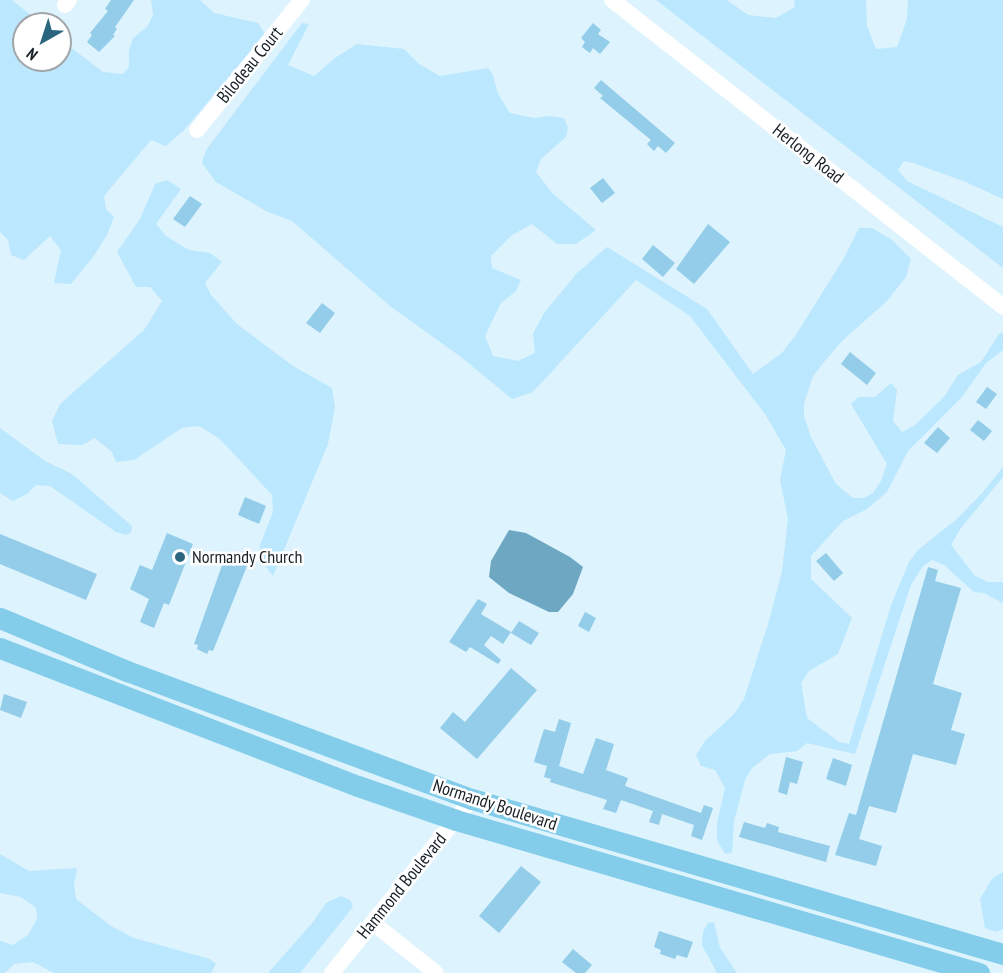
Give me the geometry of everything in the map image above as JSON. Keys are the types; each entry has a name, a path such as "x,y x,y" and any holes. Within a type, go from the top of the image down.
{"main road":[{"name":"Normandy Boulevard","path":"7,621 127,671 472,799 995,951"},
{"name":"Normandy Boulevard","path":"0,648 358,786 456,820 980,973"},
{"path":"232,738 240,714"},
{"path":"980,973 995,951"}],"street":[{"name":"Bilodeau Court","path":"197,130 302,0"},
{"name":"Herlong Road","path":"612,0 1003,307"},
{"path":"0,643 7,621"},
{"name":"Hammond Boulevard","path":"332,973 472,799"},
{"path":"373,923 436,973"}],"shaded area":[{"path":"0,0 12,0 27,12 12,12 12,72 72,72 72,48 103,72 123,74 129,67 129,51 133,38 147,27 153,15 151,0 200,0 214,13 258,23 265,34 184,130 166,146 151,140 104,196 106,209 114,217 107,235 93,257 71,284 54,283 61,250 50,236 24,260 11,255 8,240 0,232"},
{"path":"656,0 727,0 748,15 776,18 795,7 794,0 866,0 867,26 876,49 897,47 907,19 908,0 1003,0 1003,199 966,182 913,163 904,161 898,170 907,181 1003,227 1003,268"},
{"path":"302,23 309,24 288,65 314,76 335,58 357,44 404,49 419,64 440,76 488,68 493,75 498,94 510,113 534,118 550,116 564,118 568,128 566,137 541,159 536,172 553,194 596,230 576,244 557,244 532,224 512,235 491,256 492,268 521,280 516,291 501,303 485,336 493,356 518,361 535,353 533,334 544,313 577,273 607,247 707,309 753,374 782,353 797,333 844,258 859,228 872,228 892,240 911,259 906,277 886,302 842,341 820,367 812,378 804,404 804,416 811,437 836,484 853,498 864,498 873,493 881,481 887,464 851,404 858,397 875,397 891,383 897,390 893,421 902,432 915,425 944,397 958,375 981,362 999,334 1003,332 1003,350 986,363 962,397 908,451 887,492 867,509 843,521 811,556 811,579 852,618 838,654 809,671 801,683 807,718 839,742 849,744 891,605 909,562 918,550 958,518 1003,467 1003,477 961,528 951,545 975,576 988,582 1003,582 1003,603 984,593 974,592 944,565 932,560 923,566 911,585 855,754 807,743 797,751 770,754 752,768 745,780 734,821 732,853 725,854 717,840 717,823 725,788 715,770 701,766 696,755 705,741 734,714 744,699 769,621 782,571 788,519 780,480 786,450 765,414 690,316 636,280 533,392 512,399 461,357 390,306 292,221 268,212 216,182 202,163 206,150"},
{"path":"167,180 181,189 156,224 166,236 189,250 210,253 222,262 205,283 211,295 237,324 293,366 332,388 335,407 328,444 273,576 260,559 260,545 273,512 272,495 220,439 199,426 182,428 134,460 116,462 112,452 95,438 82,445 58,444 52,421 60,404 144,330 162,301 150,287 136,287 117,252 140,219 155,184"},
{"path":"0,428 45,461 72,474 132,526 131,533 126,535 116,532 50,486 36,485 27,494 13,501 0,493"},
{"path":"509,530 526,533 570,557 583,567 573,594 558,612 549,612 509,593 489,577 491,561"},
{"path":"0,854 29,871 77,868 74,885 76,899 111,926 134,938 210,959 216,964 211,973 54,973 33,962 14,964 5,973 0,973 0,941 13,945 28,935 37,919 36,908 21,897 0,893"},
{"path":"1003,872 1003,929 997,932 985,928 980,899 992,879"},
{"path":"341,896 350,900 353,907 300,973 268,973 313,922 326,903"},
{"path":"714,922 720,948 737,973 717,973 702,945 703,932 708,923"}],"building":[{"path":"111,0 134,0 115,27 117,29 113,35 115,36 99,52 87,42 92,35 90,33 108,11 105,9"},
{"path":"593,23 601,30 598,34 610,42 600,54 593,48 590,53 582,47 585,42 581,38"},
{"path":"601,80 675,143 666,153 658,146 654,151 647,144 651,140 600,98 603,96 594,88"},
{"path":"603,178 615,193 602,203 590,188"},
{"path":"190,196 202,204 185,227 173,219"},
{"path":"708,224 730,242 694,284 676,269"},
{"path":"653,245 675,263 663,277 642,259"},
{"path":"322,303 335,313 320,333 306,323"},
{"path":"850,352 876,373 867,385 841,364"},
{"path":"987,387 997,394 986,409 976,402"},
{"path":"978,420 992,431 984,441 970,430"},
{"path":"938,427 950,438 937,453 924,443"},
{"path":"245,497 266,506 259,524 238,515"},
{"path":"167,533 193,544 169,605 164,603 154,628 140,622 149,599 130,589 140,565 152,570"},
{"path":"0,534 97,574 86,600 0,564"},
{"path":"826,553 843,573 834,581 816,561"},
{"path":"225,557 247,566 213,651 209,650 207,654 197,649 198,645 194,644"},
{"path":"928,567 938,570 935,581 961,588 933,684 962,693 951,730 965,734 956,765 913,754 896,813 869,806 859,839 882,846 876,866 835,855 849,813 856,815"},
{"path":"478,599 487,604 481,614 511,632 503,644 491,636 484,645 501,660 498,664 470,647 466,652 449,642"},
{"path":"585,612 596,618 589,632 578,626"},
{"path":"519,621 539,633 531,645 511,633"},
{"path":"511,668 537,690 477,759 440,728 453,712 465,722"},
{"path":"4,694 27,702 21,718 0,710"},
{"path":"559,719 571,723 559,766 583,774 596,738 614,744 606,770 628,778 625,786 701,813 704,805 713,808 702,840 691,836 694,825 662,814 659,825 649,822 653,811 621,800 616,813 603,809 607,800 550,782 551,779 544,777 547,766 534,762 535,758 544,729 555,732"},
{"path":"786,757 803,762 797,784 790,782 787,795 778,792"},
{"path":"833,758 852,765 846,786 826,779"},
{"path":"744,822 765,828 767,823 779,827 778,832 830,846 826,862 739,837"},
{"path":"521,866 541,882 499,933 479,916"},
{"path":"659,931 693,942 687,958 677,955 675,959 660,954 661,950 654,947"},
{"path":"573,949 592,965 585,973 576,973 562,962"}],"place":[{"name":"Normandy Church","path":"180,557"}]}
